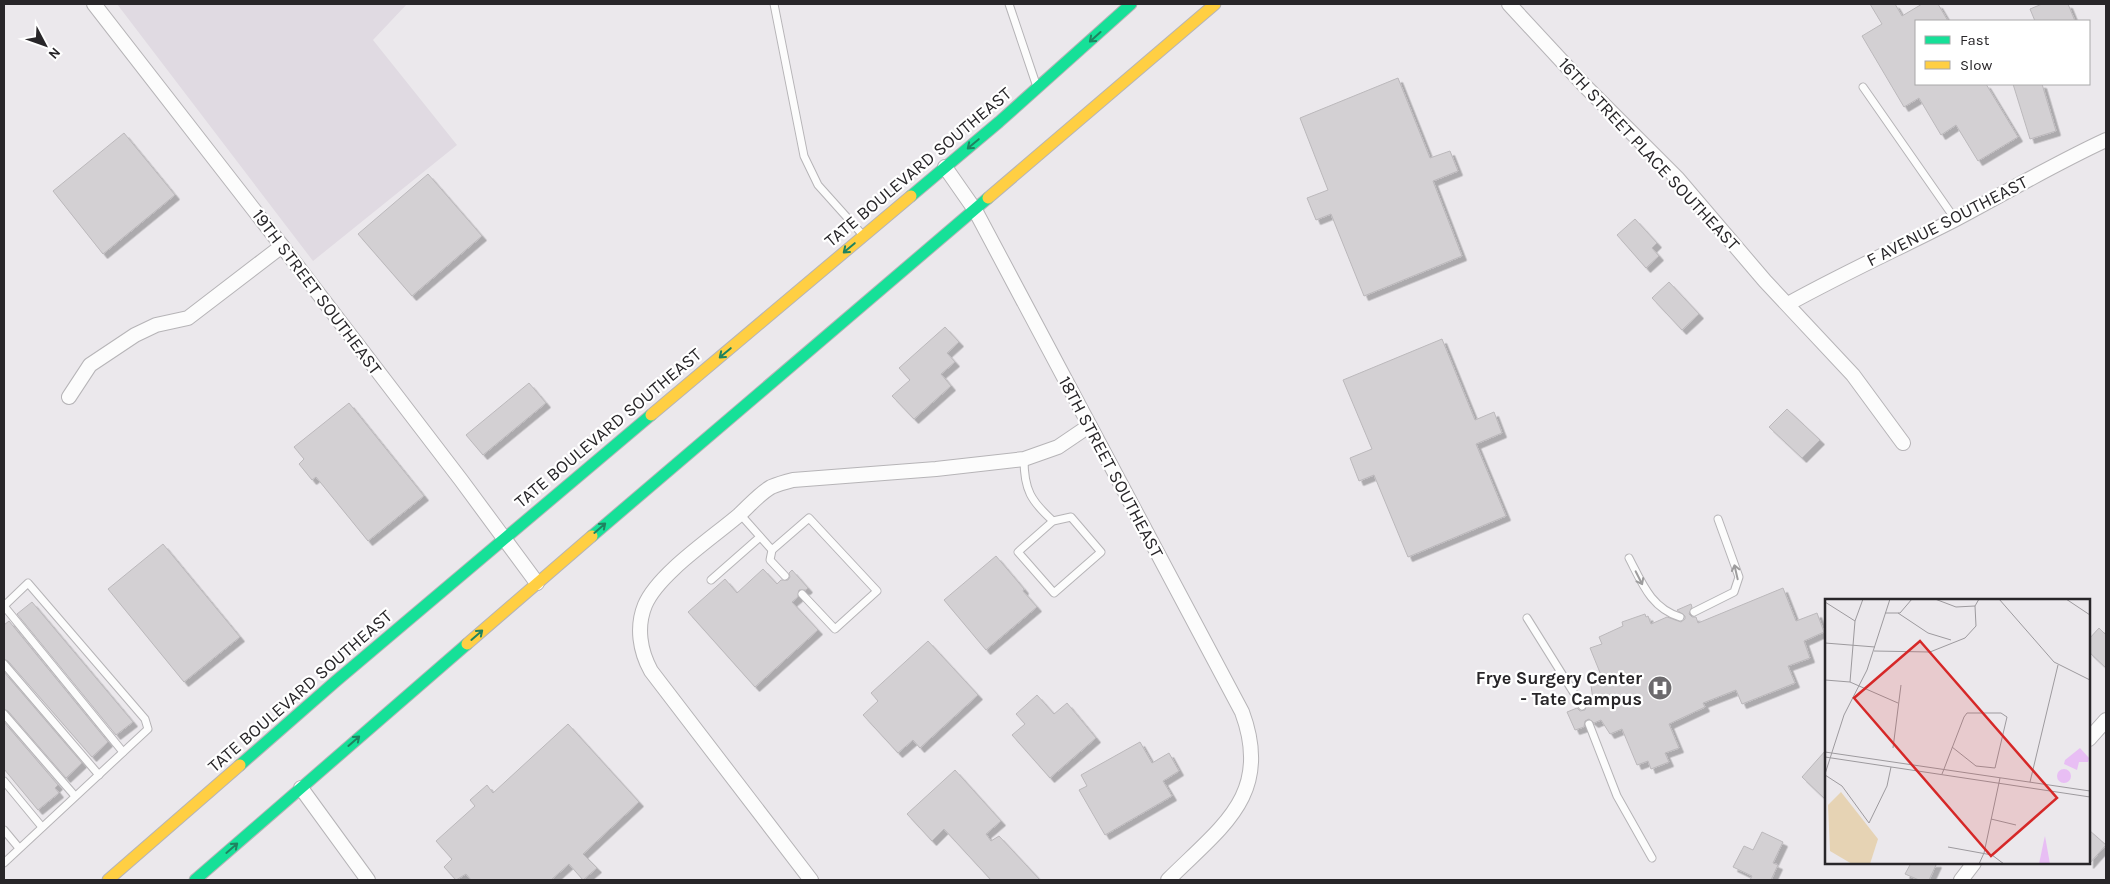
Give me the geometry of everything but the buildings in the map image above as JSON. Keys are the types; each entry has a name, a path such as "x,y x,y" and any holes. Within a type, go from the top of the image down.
{"main road":[{"name":"TATE BOULEVARD SOUTHEAST","path":"108,880 336,681 1038,89 1132,4"},
{"path":"196,880 537,583 1215,4"}],"street":[{"name":"19TH STREET SOUTHEAST","path":"94,4 282,246 461,480 537,583"},
{"name":"16TH STREET PLACE SOUTHEAST","path":"1510,4 1584,85 1678,179 1765,280 1853,375 1903,443"},
{"name":"F AVENUE SOUTHEAST","path":"1788,304 2106,140"},
{"name":"18TH STREET SOUTHEAST","path":"946,167 975,210 1242,712 1251,744 1251,777 1248,788 1223,824 1168,880"},
{"path":"69,397 90,365 135,335 156,326 188,318 282,246"},
{"path":"811,880 651,671 642,650 640,634 641,617 644,606 656,586 770,488 793,480 936,469 1024,459 1058,447 1089,426"},
{"path":"2090,738 2106,720"},
{"path":"301,788 368,880"},
{"path":"1961,880 1973,864"}],"lane":[{"path":"774,4 804,156 818,184 864,236"},
{"path":"1009,4 1038,89"},
{"path":"1863,88 1955,219"},
{"path":"1024,459 1026,486 1034,502 1053,521"},
{"path":"740,514 772,550"},
{"path":"1071,517 1102,552 1054,593 1018,552 1053,521 1071,517"},
{"path":"785,576 770,560 772,550 809,518 877,591 835,629 802,594"},
{"path":"1694,612 1734,592 1739,577 1718,519"},
{"path":"711,580 760,536"},
{"path":"1629,558 1650,598 1667,613 1680,617"},
{"path":"4,862 148,729 145,719 28,583 4,606 123,752"},
{"path":"1527,618 1582,706"},
{"path":"4,664 98,775"},
{"path":"4,714 75,796"},
{"path":"1589,724 1617,796 1652,858"},
{"path":"4,781 42,827"},
{"path":"4,830 19,848"}],"shaded area":[{"path":"117,4 407,4 373,40 457,145 313,261"}],"traffic: fast":[{"path":"911,196 999,122 1131,4"},
{"path":"592,536 988,198"},
{"path":"240,765 336,681 651,415"},
{"path":"195,880 467,644"}],"traffic: slow":[{"path":"988,198 1215,4"},
{"path":"651,415 911,196"},
{"path":"467,644 592,536"},
{"path":"108,880 240,765"}],"place":[{"name":"Frye Surgery Center - Tate Campus","path":"1660,688"}]}
